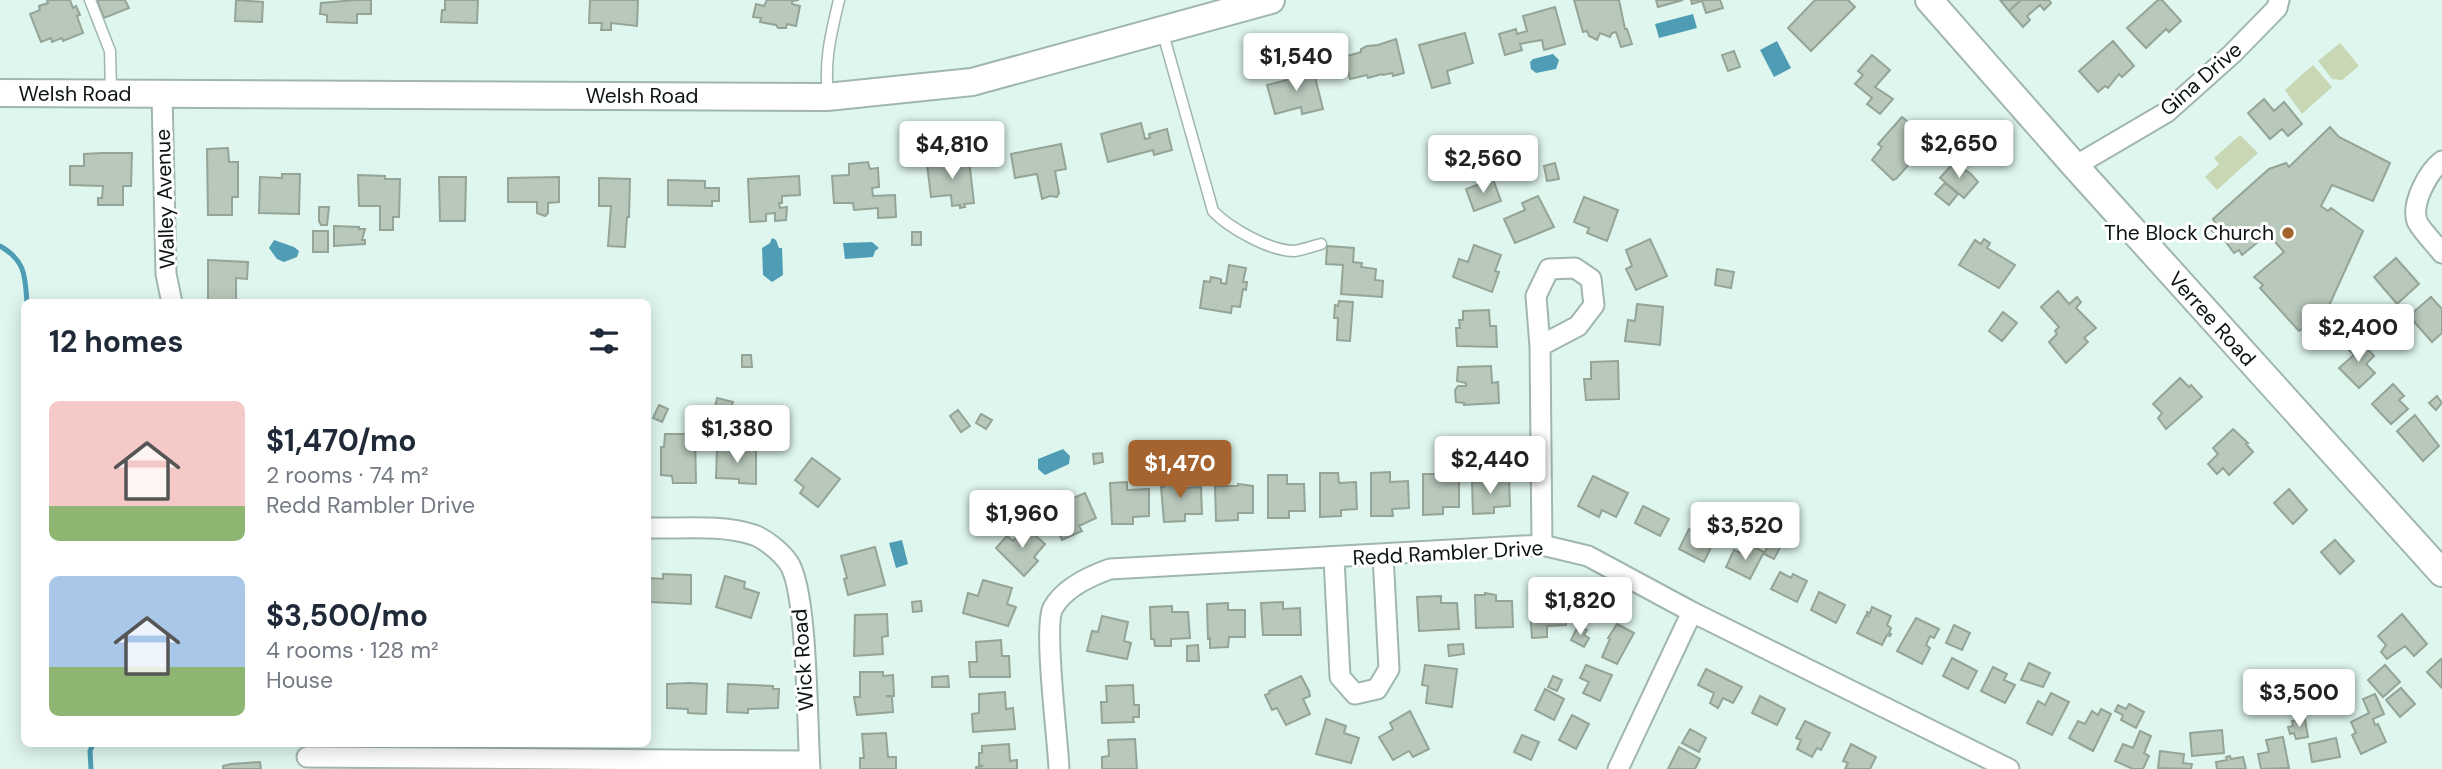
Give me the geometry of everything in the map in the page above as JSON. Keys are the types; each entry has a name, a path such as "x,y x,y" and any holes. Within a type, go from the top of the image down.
{"main road":[{"name":"Welsh Road","path":"0,93 828,96 972,82 1271,0"},
{"name":"Verree Road","path":"1929,0 2442,573"}],"street":[{"name":"Gina Drive","path":"2075,166 2167,112 2232,54 2277,8 2279,0"},
{"name":"Walley Avenue","path":"162,94 166,274 171,299"},
{"path":"2442,161 2434,167 2418,197 2417,222 2442,253"},
{"path":"1540,346 1542,545"},
{"name":"Wick Road","path":"651,528 733,530 757,536 789,563 797,588 802,622 809,765"},
{"name":"Redd Rambler Drive","path":"1059,769 1049,638 1052,608 1072,588 1093,575 1110,569 1542,545 1588,556 1692,612 2009,769"},
{"path":"1334,558 1340,677 1355,694 1377,689 1390,668 1383,555"},
{"path":"1618,769 1692,612"},
{"path":"307,756 809,765"}],"lane":[{"path":"90,0 110,51 111,94"},
{"path":"828,96 825,69 839,0"},
{"path":"1162,30 1213,211 1223,221 1275,247 1293,251 1321,244"}],"green space":[{"path":"2340,43 2359,66 2342,80 2332,79 2318,61"},
{"path":"2313,65 2332,87 2302,114 2285,90"},
{"path":"2240,135 2258,153 2217,190 2205,177 2219,164 2214,158"}],"water":[{"path":"1693,14 1697,28 1659,38 1655,24"},
{"path":"1777,41 1791,68 1774,77 1760,50"},
{"path":"1553,54 1559,60 1556,69 1536,73 1531,69 1530,62 1533,59"},
{"path":"772,238 776,240 779,248 782,248 783,275 772,282 763,275 762,248 770,243"},
{"path":"274,240 294,247 299,251 297,257 284,262 277,259 269,248"},
{"path":"872,242 879,248 873,257 845,259 843,243"},
{"path":"1063,449 1070,456 1069,464 1045,475 1038,469 1038,459"},
{"path":"902,540 908,564 896,568 889,543"}],"building":[{"path":"47,0 70,0 80,15 77,16 83,33 63,41 62,38 52,42 51,38 41,42 30,14 40,10 39,6 48,3"},
{"path":"97,0 125,0 129,8 104,18"},
{"path":"236,0 263,2 262,22 235,21"},
{"path":"371,0 371,14 357,14 357,23 327,22 327,15 320,14 321,3"},
{"path":"445,0 478,0 477,23 441,22"},
{"path":"590,0 638,0 637,26 611,23 611,30 601,30 602,23 589,23"},
{"path":"767,0 799,0 792,1 792,4 800,6 796,26 787,24 786,28 778,28 776,25 760,22 761,18 753,17 756,4 764,6"},
{"path":"1574,0 1619,0 1625,29 1632,44 1621,47 1616,32 1610,37 1600,33 1597,40 1589,36 1587,31 1583,32"},
{"path":"1656,0 1683,0 1658,7"},
{"path":"1691,0 1720,0 1723,8 1706,13 1702,1 1692,4"},
{"path":"1815,0 1848,0 1855,7 1811,51 1788,28"},
{"path":"2000,0 2021,0 2009,11"},
{"path":"2021,0 2049,0 2051,3 2044,10 2040,5 2027,16 2030,20 2023,27 2009,11"},
{"path":"2158,0 2162,0 2181,21 2169,32 2166,29 2146,48 2127,28"},
{"path":"1555,7 1565,44 1544,50 1542,40 1530,42 1520,44 1522,50 1505,55 1499,34 1516,29 1517,34 1527,31 1523,16"},
{"path":"1465,33 1473,63 1447,71 1450,83 1432,88 1419,45"},
{"path":"1396,39 1404,73 1350,79 1344,57 1361,52 1361,49 1367,46"},
{"path":"2113,41 2134,66 2122,77 2119,74 2108,88 2105,86 2098,92 2079,71"},
{"path":"1734,51 1740,67 1728,71 1722,55"},
{"path":"1872,55 1890,70 1875,87 1893,99 1880,114 1867,104 1872,98 1855,84 1863,75 1858,71"},
{"path":"1313,69 1323,109 1302,114 1301,107 1275,114 1267,85 1287,80 1286,76"},
{"path":"2264,99 2274,111 2284,102 2302,124 2288,136 2282,129 2270,139 2248,113"},
{"path":"1902,117 1924,135 1922,137 1928,143 1893,180 1872,160 1882,147 1878,144"},
{"path":"1141,123 1145,139 1150,138 1149,134 1167,129 1172,150 1154,155 1153,150 1108,162 1101,134"},
{"name":"The Block Church","path":"2330,127 2339,137 2390,163 2373,201 2332,185 2321,206 2328,211 2331,208 2363,231 2317,332 2309,338 2302,329 2299,331 2260,288 2263,285 2254,277 2284,252 2268,234 2242,255 2239,250 2234,253 2225,241 2212,231 2217,226 2213,219 2269,169 2286,163 2289,167"},
{"path":"1061,144 1066,169 1055,171 1059,193 1057,197 1042,199 1037,174 1015,178 1011,154"},
{"path":"228,148 229,162 238,162 238,197 232,197 232,215 208,215 207,149"},
{"path":"132,153 131,186 123,186 123,205 98,205 103,186 70,185 70,166 84,166 84,154"},
{"path":"952,158 953,162 969,160 974,203 964,204 965,207 952,206 951,195 931,197 927,164"},
{"path":"868,162 870,169 878,168 879,187 872,188 873,196 895,195 896,217 878,218 878,208 854,210 853,203 834,203 832,176 849,175 849,164"},
{"path":"1954,162 1978,182 1964,198 1940,178"},
{"path":"1555,163 1559,179 1547,181 1544,166"},
{"path":"282,174 300,174 299,214 259,213 260,177 282,178"},
{"path":"358,175 400,179 399,217 393,217 393,230 380,230 380,206 359,206"},
{"path":"799,176 800,195 782,196 782,203 779,203 780,208 787,207 786,220 775,221 775,213 766,214 766,221 750,222 748,179"},
{"path":"439,177 466,177 465,221 440,221"},
{"path":"559,177 559,202 548,203 548,213 545,216 537,213 537,202 508,202 508,178"},
{"path":"599,178 630,179 625,247 608,246 611,206 599,206"},
{"path":"1493,179 1501,201 1474,211 1466,189"},
{"path":"668,180 705,181 705,188 719,188 719,201 712,201 712,206 668,205"},
{"path":"1945,183 1958,194 1949,205 1935,194"},
{"path":"1538,196 1554,227 1515,243 1504,219 1525,210 1522,203"},
{"path":"1584,197 1618,210 1607,241 1587,233 1589,228 1574,222"},
{"path":"319,207 329,207 327,225 321,225 319,221"},
{"path":"334,226 365,229 362,240 365,240 365,244 334,246"},
{"path":"313,231 328,231 328,252 313,252"},
{"path":"912,232 921,232 921,245 912,245"},
{"path":"1650,239 1667,276 1636,290 1626,269 1632,266 1626,250"},
{"path":"1984,239 1990,243 1987,248 2015,265 1999,288 1959,265 1975,240 1981,244"},
{"path":"1474,245 1501,255 1492,292 1453,277 1459,259 1468,262"},
{"path":"1327,246 1354,248 1353,262 1362,263 1361,267 1376,269 1375,280 1383,281 1382,297 1341,294 1343,265 1326,264"},
{"path":"2396,258 2419,284 2397,304 2374,277"},
{"path":"208,260 248,262 247,279 236,278 236,299 208,299"},
{"path":"1229,265 1246,268 1243,282 1247,282 1246,290 1243,289 1240,307 1232,306 1231,313 1200,308 1204,281 1210,282 1211,277 1221,279 1221,283 1226,284"},
{"path":"1717,269 1734,272 1731,288 1715,285"},
{"path":"2058,291 2069,304 2077,297 2081,302 2076,308 2096,328 2084,338 2088,342 2066,363 2049,342 2057,334 2055,331 2059,327 2041,307"},
{"path":"2431,297 2442,309 2442,333 2432,342 2409,316"},
{"path":"1339,301 1353,302 1350,341 1337,340 1338,318 1334,318 1335,305 1338,306"},
{"path":"1637,304 1663,307 1660,345 1625,341 1628,320 1635,321"},
{"path":"1489,310 1490,326 1496,326 1497,347 1457,346 1456,328 1460,328 1459,320 1463,320 1463,311"},
{"path":"2003,312 2017,323 2002,341 1989,331"},
{"path":"2357,337 2374,356 2366,364 2375,373 2359,388 2339,368 2354,355 2346,347"},
{"path":"742,355 751,355 752,367 742,367"},
{"path":"1618,361 1619,399 1586,400 1584,379 1591,379 1591,362"},
{"path":"1491,366 1492,383 1498,382 1499,403 1464,405 1456,402 1455,390 1458,386 1466,386 1466,383 1457,381 1458,367"},
{"path":"2180,378 2202,397 2166,429 2158,418 2162,413 2153,404"},
{"path":"2393,384 2404,396 2399,400 2408,409 2391,424 2372,404"},
{"path":"2437,396 2442,403 2436,410 2429,403"},
{"path":"717,398 733,402 730,411 715,407"},
{"path":"659,405 668,409 662,422 653,418"},
{"path":"958,410 970,426 961,432 950,416"},
{"path":"981,414 992,420 986,429 976,423"},
{"path":"2415,415 2439,446 2423,461 2397,431"},
{"path":"2233,429 2248,443 2246,444 2253,452 2229,475 2223,468 2217,474 2208,464 2218,454 2213,448"},
{"path":"665,434 695,434 696,483 673,483 672,476 661,475 661,447 664,447"},
{"path":"717,449 756,450 756,484 739,483 739,479 716,478"},
{"path":"1102,453 1103,462 1094,464 1093,454"},
{"path":"812,458 840,479 818,507 800,493 804,487 795,480"},
{"path":"1390,472 1390,482 1408,481 1409,508 1392,509 1393,516 1371,516 1371,473"},
{"path":"1320,473 1338,473 1339,483 1356,482 1357,509 1341,510 1341,516 1320,517"},
{"path":"1423,474 1440,474 1441,481 1459,481 1459,507 1443,507 1443,514 1423,515"},
{"path":"1268,475 1287,475 1287,484 1304,484 1305,511 1289,511 1289,518 1268,518"},
{"path":"1164,476 1182,476 1183,488 1201,487 1202,514 1185,514 1185,521 1164,522 1161,487 1164,487"},
{"path":"1593,476 1628,493 1616,517 1602,510 1599,517 1578,506"},
{"path":"1509,479 1510,506 1494,507 1494,513 1473,514 1472,482"},
{"path":"1127,482 1127,490 1149,489 1149,516 1133,517 1133,524 1112,524 1110,483"},
{"path":"1215,486 1253,486 1253,513 1238,513 1238,520 1216,521"},
{"path":"2289,489 2307,510 2293,524 2274,503"},
{"path":"1062,491 1066,501 1085,493 1096,518 1079,526 1082,531 1062,540 1046,498"},
{"path":"1643,506 1669,519 1660,536 1635,523"},
{"path":"1026,527 1045,544 1034,557 1038,561 1024,576 996,548 1007,536 1013,541"},
{"path":"1689,529 1714,541 1704,562 1679,549"},
{"path":"1773,534 1784,540 1774,559 1764,554"},
{"path":"2335,540 2354,561 2340,574 2321,552"},
{"path":"1750,545 1764,552 1750,579 1726,567 1734,550 1745,555"},
{"path":"875,547 885,585 848,595 841,556"},
{"path":"1780,572 1791,578 1793,574 1807,581 1797,602 1771,589"},
{"path":"663,574 691,575 691,604 651,602 651,578 663,579"},
{"path":"725,576 745,582 744,588 759,593 751,618 716,607"},
{"path":"983,580 1012,588 1007,604 1016,607 1008,626 963,613 968,593 978,596"},
{"path":"1819,592 1845,605 1836,623 1811,610"},
{"path":"1549,593 1549,600 1566,599 1566,625 1547,626 1547,637 1532,638 1529,594"},
{"path":"1475,595 1496,595 1496,601 1512,601 1513,627 1476,628"},
{"path":"1441,596 1441,603 1457,603 1459,629 1419,631 1417,597"},
{"path":"921,601 922,611 913,612 912,602"},
{"path":"1283,602 1283,609 1300,608 1301,635 1263,635 1261,603"},
{"path":"1228,603 1228,610 1245,610 1245,637 1229,637 1228,647 1210,648 1207,604"},
{"path":"1172,606 1172,612 1188,612 1190,638 1171,639 1171,646 1155,646 1154,639 1151,639 1150,607"},
{"path":"1872,607 1891,616 1887,625 1891,628 1891,634 1887,635 1882,645 1857,633"},
{"path":"887,614 888,636 882,637 883,654 854,656 855,615"},
{"path":"2402,614 2427,644 2414,656 2405,646 2387,659 2381,652 2386,645 2378,636"},
{"path":"1102,616 1128,622 1124,641 1131,643 1127,659 1087,651 1092,631 1098,632"},
{"path":"1916,618 1939,629 1934,638 1930,636 1926,645 1930,648 1922,664 1897,651"},
{"path":"1617,624 1634,633 1617,664 1602,657 1610,639 1608,638"},
{"path":"1954,625 1970,633 1962,650 1946,643"},
{"path":"1578,626 1587,630 1584,635 1589,638 1584,647 1571,640"},
{"path":"1001,640 1002,656 1009,656 1010,677 970,677 969,662 977,662 976,642"},
{"path":"1463,644 1464,654 1449,656 1448,645"},
{"path":"1198,645 1199,661 1187,661 1187,646"},
{"path":"1952,658 1977,671 1968,689 1943,676"},
{"path":"2442,660 2442,688 2427,672"},
{"path":"2029,663 2050,673 2043,687 2021,680"},
{"path":"1425,665 1457,669 1452,707 1426,703 1428,686 1422,685"},
{"path":"1586,665 1612,675 1600,701 1583,693 1589,682 1580,678"},
{"path":"2385,665 2400,682 2383,697 2368,680"},
{"path":"1993,667 2007,674 2004,680 2015,685 2005,703 1981,691"},
{"path":"1706,669 1742,687 1733,703 1723,698 1718,708 1710,703 1714,693 1698,685"},
{"path":"860,672 893,675 894,696 886,696 892,697 893,712 857,715 854,697 860,697"},
{"path":"948,676 949,687 932,687 932,677"},
{"path":"1301,676 1309,691 1310,696 1303,699 1310,714 1286,725 1277,708 1272,710 1265,695"},
{"path":"1553,676 1562,680 1557,691 1548,687"},
{"path":"667,684 707,684 706,714 688,713 688,709 667,708"},
{"path":"728,684 773,686 773,689 779,689 778,708 748,709 748,713 727,712"},
{"path":"1133,685 1134,705 1139,705 1139,717 1133,717 1134,722 1102,723 1101,702 1107,702 1106,686"},
{"path":"2401,688 2415,704 2400,717 2386,700"},
{"path":"1545,689 1564,699 1554,720 1535,710"},
{"path":"1005,692 1006,709 1013,708 1015,729 973,732 972,714 979,713 979,694"},
{"path":"2051,693 2069,702 2052,735 2027,723 2038,701 2045,705"},
{"path":"2375,694 2384,714 2373,719 2386,742 2361,754 2352,735 2356,733 2351,722 2369,713 2363,699"},
{"path":"1760,696 1785,709 1777,725 1752,713"},
{"path":"2129,704 2144,712 2136,728 2121,720 2123,715 2115,711 2118,705 2126,709"},
{"path":"2101,709 2111,714 2093,751 2069,738 2078,721 2085,724 2092,711 2098,715"},
{"path":"1410,711 1429,749 1413,757 1409,751 1393,760 1379,737 1393,729 1390,723"},
{"path":"1572,715 1589,724 1576,749 1559,740"},
{"path":"1326,719 1346,726 1344,733 1359,738 1351,763 1316,754"},
{"path":"2305,719 2308,737 2296,739 2294,733 2290,734 2288,727 2293,726 2292,721"},
{"path":"1805,721 1830,733 1821,750 1817,748 1812,757 1797,749 1801,740 1796,738"},
{"path":"1690,729 1706,738 1699,752 1682,743"},
{"path":"2222,730 2224,753 2192,756 2190,733"},
{"path":"2140,731 2151,736 2144,753 2149,756 2143,769 2133,769 2115,761 2123,744 2133,748"},
{"path":"886,733 888,757 896,757 896,769 860,769 860,758 864,758 862,734"},
{"path":"1522,735 1539,742 1531,760 1514,752"},
{"path":"2283,737 2289,768 2261,769 2258,754 2269,752 2266,740"},
{"path":"2336,738 2340,757 2312,762 2309,744"},
{"path":"1135,739 1137,769 1102,769 1102,757 1109,756 1108,740"},
{"path":"1009,744 1010,761 1017,760 1017,769 976,769 983,766 979,765 982,746"},
{"path":"1851,744 1876,757 1870,769 1845,769 1848,763 1843,761"},
{"path":"1679,747 1700,759 1695,769 1668,769"},
{"path":"2160,751 2184,754 2183,763 2192,764 2191,769 2158,768"},
{"path":"2230,756 2231,759 2243,757 2246,769 2217,769 2216,762 2227,760 2226,757"},
{"path":"260,762 261,769 223,769 223,766 231,764"}],"waterway":[{"path":"0,246 15,257 19,264 24,277 27,299"},
{"path":"91,769 92,747"}],"place":[{"name":"The Block Church","path":"2288,233"}]}
